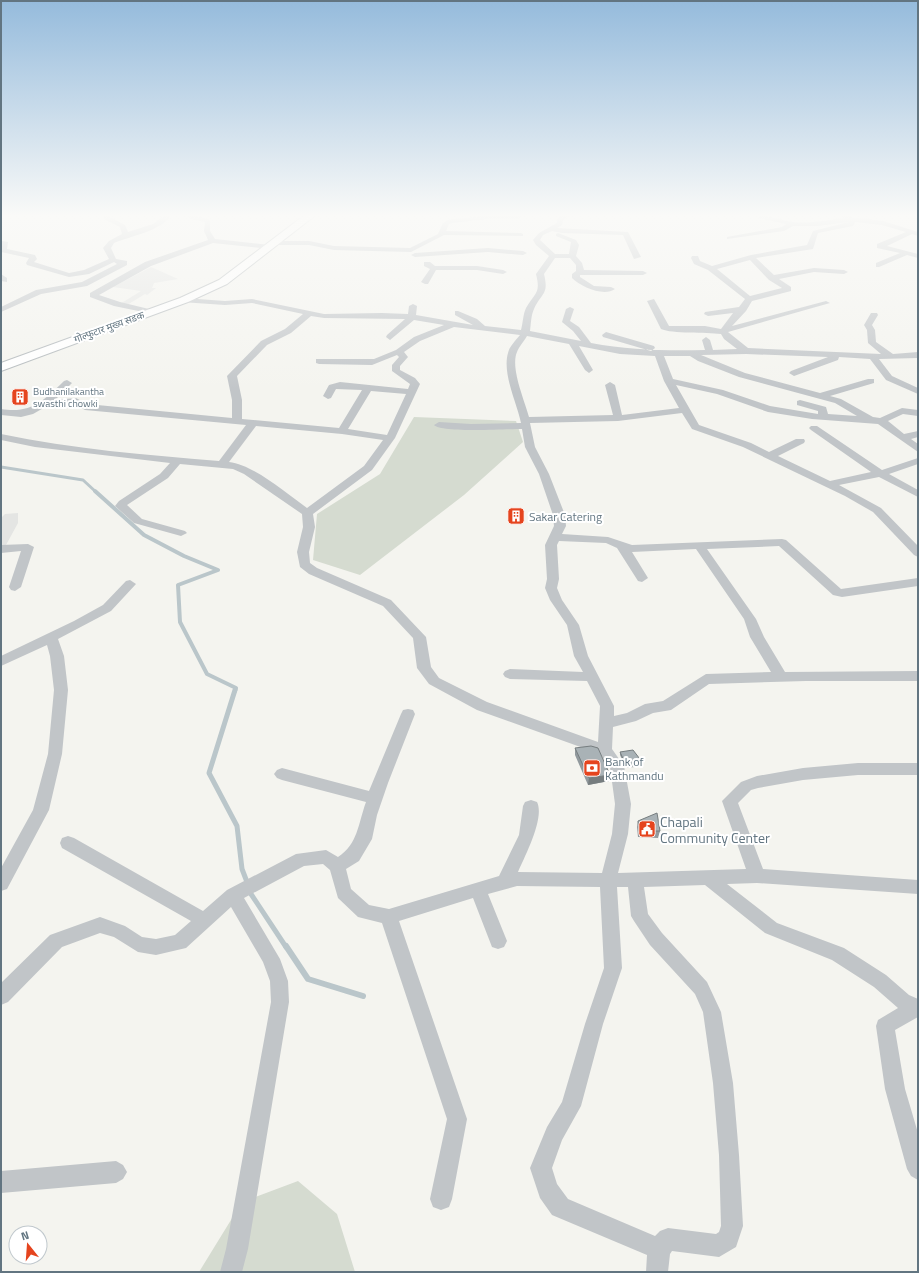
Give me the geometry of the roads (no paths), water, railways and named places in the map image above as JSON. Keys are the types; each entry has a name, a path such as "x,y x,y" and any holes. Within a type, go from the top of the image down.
{"main road":[{"name":"गोल्फुटार मुख्य सडक","path":"1,367 184,300 223,282 234,273"}],"street":[{"path":"1,310 39,292 84,284 104,273"},
{"path":"130,273 93,295 117,304 150,312"},
{"path":"425,282 431,273"},
{"path":"540,273 543,286 541,294 530,309 525,333 512,353 514,388 525,423 530,447 544,474 559,515 560,526 551,545 553,579 551,588 556,600 573,625 581,656 607,706 605,750"},
{"path":"577,273 576,278 592,288 611,289"},
{"path":"624,273 643,274"},
{"path":"718,273 749,299"},
{"path":"724,331 735,314 743,309 749,299 788,289 767,273"},
{"path":"772,278 796,273"},
{"path":"184,300 225,303 252,301 308,314 324,316 382,315 412,317 483,329 525,333 589,346 664,354 746,351 891,357 918,355"},
{"path":"651,301 664,326 668,329 705,329 724,331 826,303"},
{"path":"390,337 412,317 413,306"},
{"path":"570,309 566,322 576,329 589,346"},
{"path":"708,314 743,309"},
{"path":"458,313 474,321 483,329"},
{"path":"237,422 237,400 232,376 264,343 288,331 308,314"},
{"path":"874,315 868,325 871,330 872,343 891,357"},
{"path":"319,361 379,361 389,354 399,352 417,339 454,324"},
{"path":"724,331 727,337 746,351"},
{"path":"606,335 664,354"},
{"path":"706,340 710,352"},
{"path":"573,343 589,370"},
{"path":"307,513 368,468 390,438 415,384 412,380 396,372 396,365 404,357 399,352"},
{"path":"692,353 701,359 742,375 765,380 847,405 904,437 918,449"},
{"path":"664,354 670,381 693,425 698,429 747,445 830,484 877,510 918,553"},
{"path":"794,373 813,366 819,362 839,357 843,354"},
{"path":"872,356 889,378 918,391"},
{"path":"670,381 720,392 768,409 823,417 876,421 902,411 918,413"},
{"path":"819,396 872,381"},
{"path":"1,412 12,415 34,411 46,403 67,383"},
{"path":"610,385 616,404 618,418"},
{"path":"328,396 332,387 336,386 411,392"},
{"path":"342,431 368,388"},
{"path":"46,403 76,401 85,407 342,431 390,438"},
{"path":"800,402 823,409 823,417"},
{"path":"439,425 472,427 564,422 641,417 685,410"},
{"path":"222,464 253,423"},
{"path":"814,428 879,473 918,494"},
{"path":"904,437 918,434"},
{"path":"1,436 35,444 177,462 222,464 235,466 248,472 307,513 309,527 303,552 304,564 313,571 387,603 419,637 424,668 434,681 482,706 605,750 616,766 623,804 620,834 608,880 610,937 613,968 594,1024 572,1106 554,1134 541,1168 548,1190 560,1207 659,1249"},
{"path":"769,456 800,441"},
{"path":"830,484 879,473 918,461"},
{"path":"177,462 164,476 123,503 121,506 138,521 181,533"},
{"path":"554,537 608,540 631,549 782,542 837,592 842,593 918,582"},
{"path":"904,539 918,537"},
{"path":"621,545 642,578"},
{"path":"699,546 750,620 757,637 781,677"},
{"path":"1,549 28,547 16,587"},
{"path":"1,661 79,624 107,608 130,584"},
{"path":"1,884 41,810 55,754 61,690 57,656 52,637"},
{"path":"510,674 593,677"},
{"path":"607,723 631,717 650,708 666,706 706,679 918,676"},
{"path":"337,866 353,856 364,839 375,799 408,714"},
{"path":"757,876 730,800 746,786 757,782 803,774 858,769 918,769"},
{"path":"282,774 375,799"},
{"path":"505,882 527,836 531,806"},
{"path":"68,843 204,920"},
{"path":"1,996 56,941 100,925 119,931 138,944 156,947 180,942 233,895 302,859 326,857 337,866 344,893 364,912 389,918 478,889 517,879 635,880 757,876 918,887"},
{"path":"709,878 728,895 771,928 838,954 880,981 902,1001 917,1008"},
{"path":"635,880 640,916 656,939 701,988 712,1012 723,1083 729,1154 732,1226 728,1239 719,1246 668,1239 659,1249 657,1272"},
{"path":"478,889 498,941"},
{"path":"231,1272 243,1218 280,1002 279,981 271,958 233,895"},
{"path":"389,918 457,1119 441,1199"},
{"path":"917,1008 885,1026 895,1090 918,1169"},
{"path":"1,1182 116,1172"}],"waterway":[{"path":"1,467 83,480 96,492"},
{"path":"95,491 144,535 184,556 218,570 178,585 180,622 207,674 236,688 235,691"},
{"path":"235,690 209,773 237,826 242,869 247,882"},
{"path":"251,894 286,947"},
{"path":"286,946 308,979 363,996"}],"place":[{"name":"Budhanilakantha swasthi chowki","path":"20,397"},
{"name":"Sakar Catering","path":"516,516"},
{"name":"Bank of Kathmandu","path":"592,768"},
{"name":"Chapali Community Center","path":"647,829"}]}
